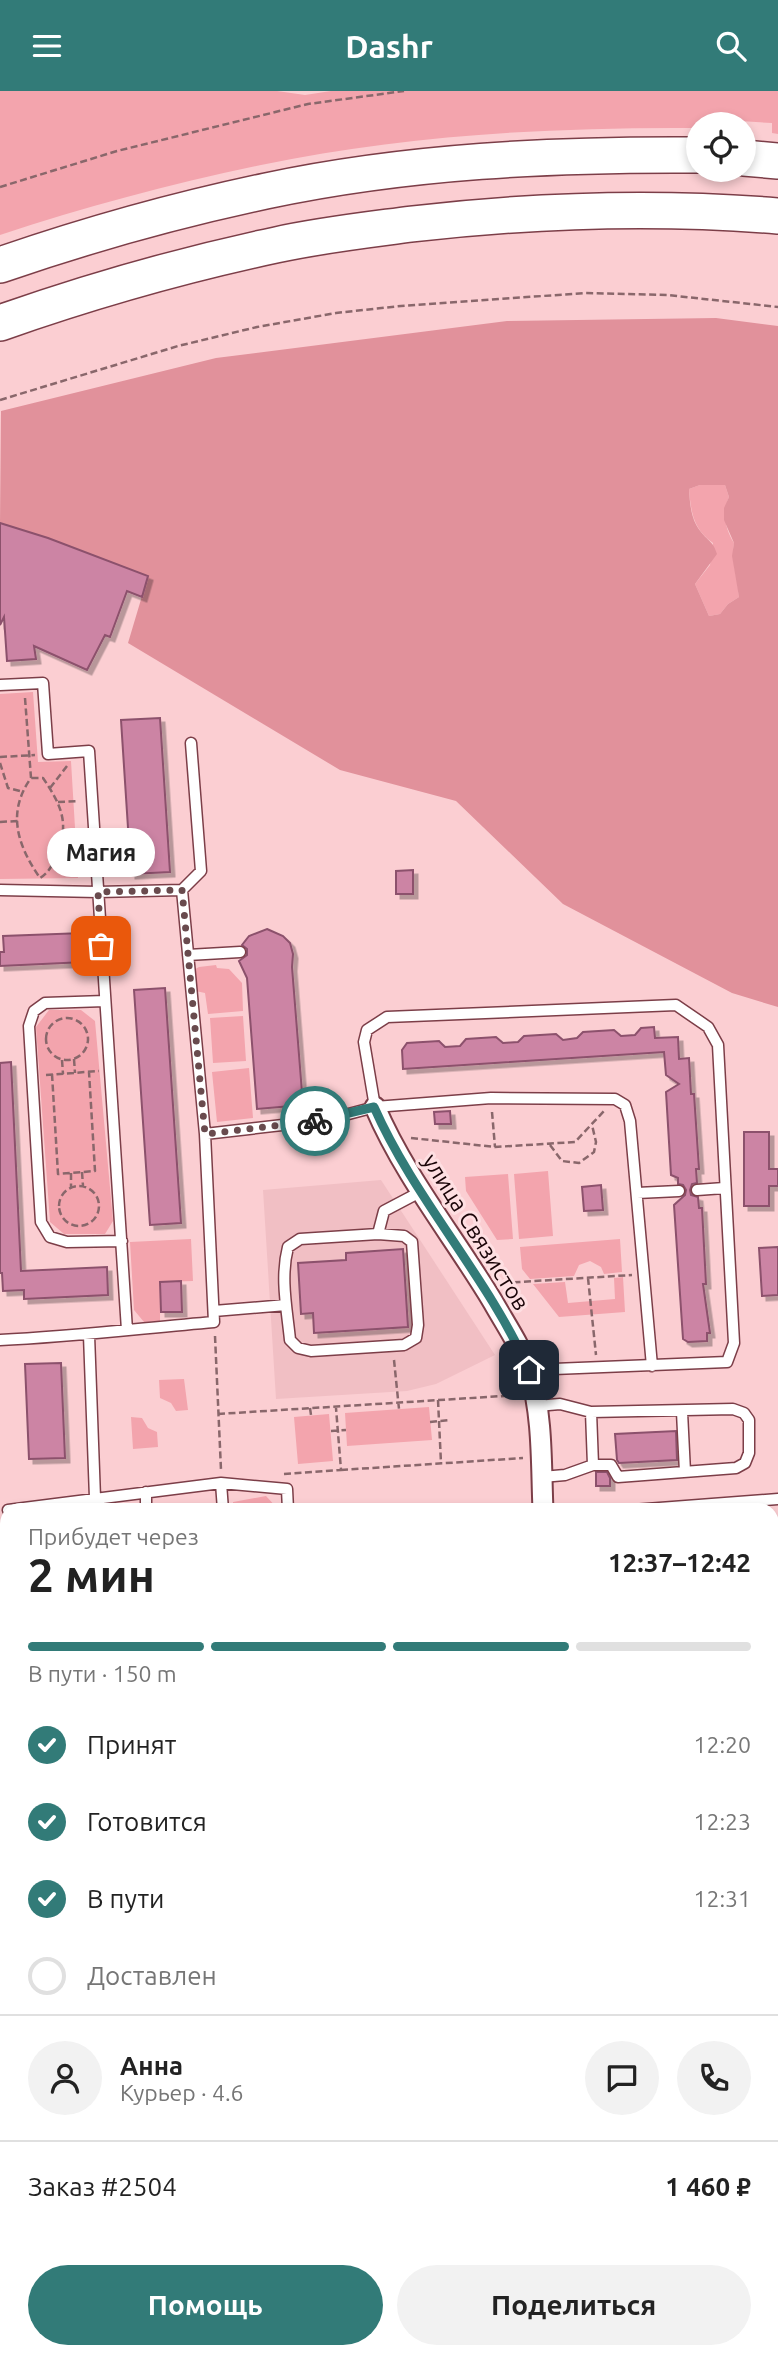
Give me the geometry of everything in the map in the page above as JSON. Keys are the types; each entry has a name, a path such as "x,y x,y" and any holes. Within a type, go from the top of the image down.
{"highway":[{"path":"0,265 70,240 158,217 267,191 351,177 542,157 686,155"},
{"path":"756,159 778,161"},
{"path":"0,323 86,293 172,270 278,244 359,231 463,218 623,209 703,210 778,216"}],"street":[{"name":"улица Связистов","path":"374,1107 387,1135 518,1345 529,1370 536,1400 543,1503"}],"lane":[{"path":"0,685 43,683 48,754 89,751 127,1329"},
{"path":"0,890 182,890 201,871 191,743"},
{"path":"0,1340 89,1335 214,1322 205,1134 182,890"},
{"path":"188,955 240,952"},
{"path":"105,1001 45,1003 34,1011 29,1026 41,1222 50,1237 67,1242 122,1241"},
{"path":"374,1107 364,1042 367,1030 387,1017 677,1005 708,1027 718,1045 734,1343 727,1362 529,1370"},
{"path":"205,1134 326,1120 374,1107 491,1098 615,1099 625,1105 630,1121 652,1366"},
{"path":"697,1190 724,1188"},
{"path":"378,1234 384,1210 422,1191"},
{"path":"636,1193 679,1191"},
{"path":"378,1234 404,1236 412,1242 418,1325 416,1338 404,1345 311,1351 298,1348 290,1341 286,1305 283,1267 288,1247 300,1239 378,1234"},
{"path":"214,1311 286,1305"},
{"path":"89,1335 95,1498"},
{"path":"536,1400 591,1412 733,1409 744,1413 749,1420 749,1453 745,1463 736,1468 618,1477 611,1465 593,1465 565,1475 542,1477"},
{"path":"591,1412 593,1465"},
{"path":"682,1412 685,1472"},
{"path":"58,1503 221,1483 287,1489 288,1503"},
{"path":"221,1483 222,1503"},
{"path":"146,1492 146,1503"},
{"path":"725,1503 778,1499"}],"path":[{"path":"0,187 117,151 308,104 404,91"},
{"path":"0,400 177,346 257,327 336,313 585,293 667,295 778,307"},
{"path":"25,698 31,778 21,792 18,821 22,848 40,878 50,871 65,830 62,812 50,788 43,778 31,778"},
{"path":"50,788 78,752"},
{"path":"0,757 48,754"},
{"path":"0,763 8,788 21,792"},
{"path":"58,802 92,800"},
{"path":"0,821 18,821"},
{"path":"59,849 95,847"},
{"path":"68,1018 84,1026 88,1034 85,1050 74,1058 62,1059 51,1052 47,1042 48,1030 53,1023 68,1018"},
{"path":"74,1058 75,1073"},
{"path":"62,1059 63,1074"},
{"path":"32,1076 110,1071"},
{"path":"52,1074 58,1174 95,1171 89,1072"},
{"path":"491,1098 495,1147"},
{"path":"387,1135 495,1147 575,1142 615,1099"},
{"path":"550,1145 562,1161 579,1163 594,1152 596,1142 591,1125"},
{"path":"82,1172 83,1187"},
{"path":"71,1173 72,1187"},
{"path":"72,1187 83,1187 91,1191 99,1207 96,1217 90,1223 73,1226 65,1221 60,1213 60,1198 72,1187"},
{"path":"482,1284 643,1274"},
{"path":"589,1278 597,1366"},
{"path":"214,1322 221,1483"},
{"path":"393,1345 398,1409"},
{"path":"218,1414 438,1400 536,1400"},
{"path":"438,1400 441,1463"},
{"path":"336,1407 341,1470"},
{"path":"310,1408 311,1415"},
{"path":"430,1422 449,1420"},
{"path":"331,1431 346,1430"},
{"path":"274,1475 541,1457"}],"shaded area":[{"path":"0,91 277,91 305,95 331,91 778,91 778,134 772,133 772,123 756,122 756,112 686,112 686,128 533,131 369,146 195,180 97,205 0,235"},
{"path":"716,318 778,326 778,1007 732,993 563,904 456,801 340,770 128,643 148,576 0,523 1,411 216,358 507,321","holes":["700,485 725,485 729,497 724,508 724,520 734,543 732,556 739,597 728,604 720,614 709,616 695,584 717,554 695,522 689,489"]},
{"path":"700,485 725,485 729,497 726,521 734,543 739,597 728,604 720,614 709,616 695,584 710,565 713,543 701,532 692,513 689,489"},
{"path":"33,692 38,762 71,761 78,878 0,879 0,694"},
{"path":"216,965 217,968 229,969 242,983 243,1011 208,1014 205,993 191,990 190,972 199,967"},
{"path":"49,1010 81,1010 95,1021 113,1221 105,1234 64,1234 50,1222 36,1027"},
{"path":"243,1016 246,1061 213,1063 210,1018"},
{"path":"249,1068 253,1118 217,1122 212,1072"},
{"path":"548,1171 553,1236 519,1239 514,1174"},
{"path":"508,1174 513,1239 497,1240 466,1191 465,1177"},
{"path":"381,1180 495,1355 436,1384 407,1391 276,1399 263,1190"},
{"path":"191,1239 193,1281 160,1282 160,1321 144,1322 134,1310 130,1242"},
{"path":"620,1239 622,1272 604,1274 601,1267 590,1261 579,1265 574,1276 530,1279 522,1269 520,1247"},
{"path":"623,1277 625,1312 559,1317 533,1284 565,1282 568,1303 615,1299 614,1278"},
{"path":"184,1379 188,1410 176,1411 171,1403 160,1398 159,1380"},
{"path":"429,1407 432,1440 347,1446 345,1413"},
{"path":"329,1414 333,1461 298,1464 294,1417"},
{"path":"131,1417 142,1418 148,1428 157,1432 158,1447 133,1449"},
{"path":"266,1496 272,1503 233,1503"}],"building":[{"path":"0,523 148,576 142,597 127,591 110,637 105,635 87,670 34,646 36,659 7,661 4,617 0,625"},
{"path":"160,718 170,872 131,874 121,720"},
{"path":"413,870 413,894 396,894 396,871"},
{"path":"267,929 283,936 290,943 293,954 303,1105 257,1109 247,978 239,961 247,955 247,949 242,945 249,936"},
{"path":"83,933 85,962 0,966 0,952 4,952 3,936"},
{"path":"165,988 181,1223 150,1225 134,990"},
{"path":"654,1027 655,1038 678,1037 679,1059 689,1058 699,1169 696,1169 697,1183 692,1184 690,1190 691,1195 698,1197 699,1208 702,1208 706,1284 703,1284 710,1333 707,1333 707,1341 688,1342 683,1339 674,1205 685,1195 686,1190 683,1185 678,1184 678,1178 671,1175 666,1092 679,1084 666,1075 664,1052 403,1069 402,1050 407,1043 439,1041 445,1047 460,1046 466,1039 496,1037 503,1043 518,1042 524,1036 556,1034 563,1040 577,1038 583,1032 614,1030 621,1036 635,1035 641,1028"},
{"path":"11,1062 21,1271 107,1267 108,1295 24,1299 24,1290 3,1291 0,1273 0,1063"},
{"path":"450,1111 451,1124 435,1124 434,1112"},
{"path":"744,1132 769,1132 769,1169 778,1169 778,1186 769,1186 769,1206 744,1206"},
{"path":"601,1185 603,1210 584,1211 582,1187"},
{"path":"778,1247 778,1295 762,1296 759,1248"},
{"path":"403,1249 408,1327 314,1333 313,1313 301,1314 298,1263 346,1260 346,1253"},
{"path":"181,1281 182,1312 161,1312 160,1282"},
{"path":"61,1363 65,1458 29,1459 25,1364"},
{"path":"676,1431 677,1460 619,1463 617,1460 615,1434"},
{"path":"596,1472 607,1472 610,1486 596,1486"}],"way so far":[{"path":"101,946 98,892 182,890 205,1134 315,1121"}],"place":[{"name":"Магия","path":"101,946"}],"route":[{"path":"315,1121 374,1107 387,1135 518,1345 529,1370"}]}
